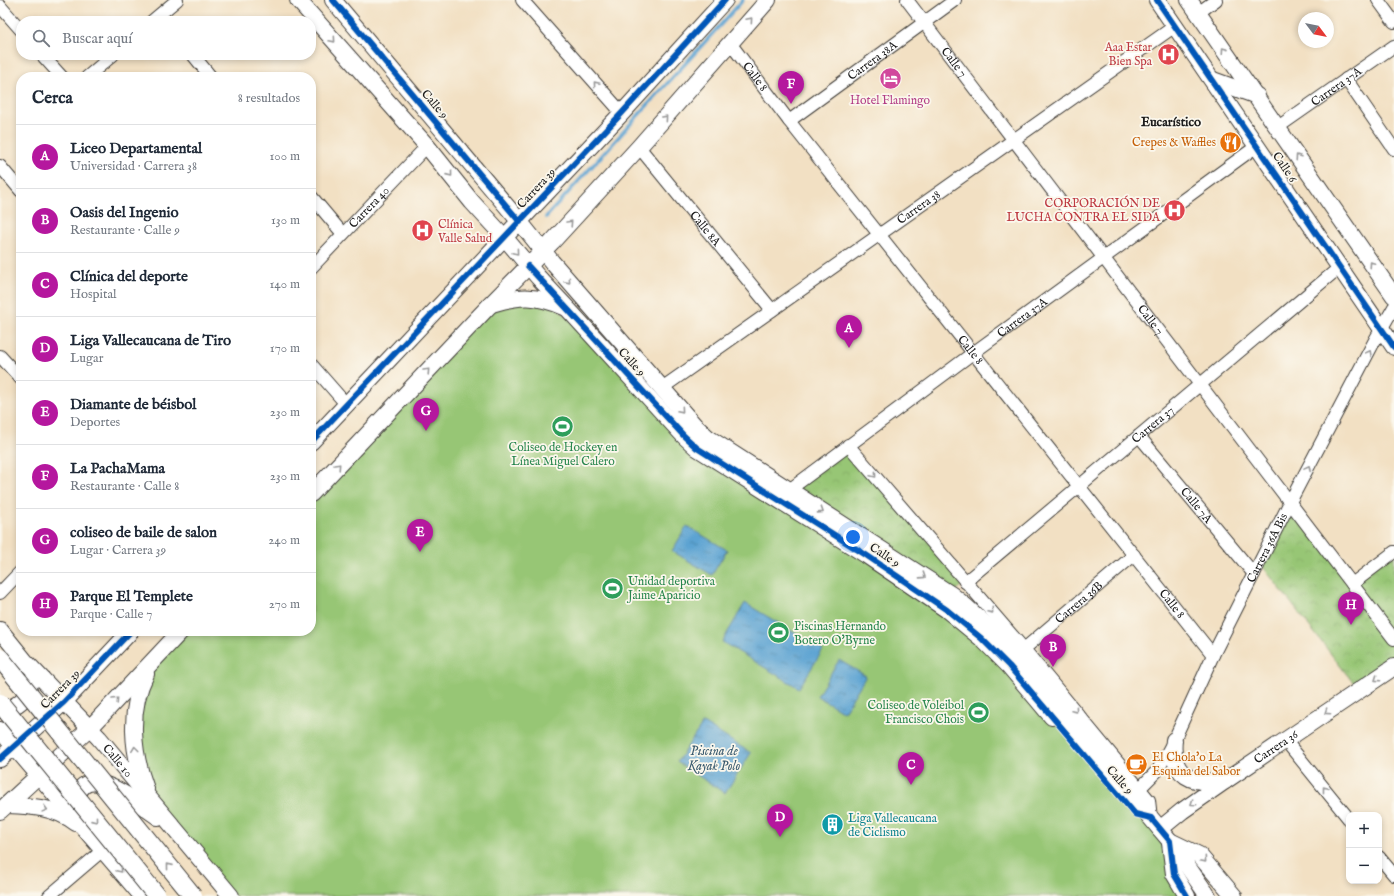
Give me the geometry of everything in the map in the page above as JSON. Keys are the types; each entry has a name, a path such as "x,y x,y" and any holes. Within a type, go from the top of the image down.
{"main road":[{"name":"Calle 9","path":"298,0 312,16"},
{"name":"Calle 9","path":"333,0 543,251 695,426 707,437 952,594 972,611 991,629 1018,659 1170,841 1208,896"},
{"path":"316,489 543,251 639,147 768,0"},
{"name":"Calle 6","path":"1157,0 1394,346"},
{"name":"Carrera 39","path":"316,437 622,113 719,2"},
{"name":"Calle 6","path":"1194,6 1394,296"},
{"name":"Calle 9","path":"316,20 427,146 472,202 528,266 684,436 697,448 947,610 981,638 1009,666 1135,814 1155,823"},
{"path":"1213,80 1257,96"},
{"path":"490,305 510,299 529,297 549,300 567,308"},
{"path":"895,558 898,577"},
{"name":"Calle 10","path":"0,630 25,661 99,738 231,896"},
{"name":"Carrera 39","path":"0,759 64,702 126,636"},
{"path":"3,808 89,729 176,636"},
{"path":"0,658 193,896"},
{"path":"0,710 11,708 21,702 28,692 31,681 29,669 25,661"},
{"path":"153,661 140,685 135,706 134,730 135,750 140,772 148,792 160,810"},
{"name":"Carrera 36","path":"1155,823 1182,810 1394,667"},
{"path":"0,703 157,896"},
{"path":"0,730 142,896"},
{"path":"1174,740 1174,758 1178,767 1184,774 1201,782 1225,781"},
{"path":"15,747 25,754 37,757 49,757 70,747"},
{"path":"77,819 76,807 78,793 87,784 98,782 114,788 174,827"},
{"path":"3,808 34,806 54,811 72,820 88,833"},
{"path":"1170,841 1174,874 1187,896"},
{"path":"1170,841 1199,854 1234,896"}],"street":[{"path":"162,16 177,0"},
{"path":"522,0 622,113"},
{"name":"Calle 7","path":"908,0 1394,639"},
{"name":"Carrera 38A","path":"789,121 955,0"},
{"path":"1194,6 1216,0"},
{"path":"1378,0 1394,22"},
{"path":"0,6 16,24"},
{"name":"Carrera 38","path":"662,388 1175,26"},
{"name":"Calle 8","path":"730,43 789,121 1213,655"},
{"name":"Carrera 37A","path":"1278,127 1394,46"},
{"path":"47,60 57,72"},
{"path":"93,72 107,60"},
{"path":"197,60 207,72"},
{"path":"1346,79 1394,149"},
{"name":"Carrera 40","path":"316,263 427,146"},
{"name":"Carrera 37A","path":"789,490 973,353 1257,146"},
{"name":"Calle 8A","path":"639,147 772,310"},
{"path":"0,166 16,184"},
{"path":"316,202 343,234"},
{"name":"Carrera 37","path":"965,582 1340,267"},
{"name":"Carrera 36A Bis","path":"1140,788 1158,770 1174,740 1213,655 1290,502 1394,307"},
{"path":"0,356 16,374"},
{"path":"316,370 346,404"},
{"name":"Calle 7A","path":"1139,436 1254,574"},
{"name":"Calle 9","path":"848,445 1024,649 1150,800 1155,823"},
{"path":"1352,584 1394,552"},
{"name":"Carrera 36B","path":"1024,649 1134,555"},
{"path":"0,593 16,576"},
{"path":"1285,740 1346,815"},
{"path":"49,896 103,850"},
{"path":"1382,861 1394,875"}],"green space":[{"name":"Unidad deportiva Jaime Aparicio","path":"549,300 627,373 1009,666 1135,814 1151,818 1187,896 231,896 160,810 140,772 140,685 177,636 316,636 316,489 490,305"},
{"path":"848,445 965,582 952,595 789,490"},
{"path":"1290,502 1352,583 1394,552 1394,667 1359,690 1260,563"}],"water":[{"path":"687,526 727,550 712,575 672,551"},
{"path":"745,603 823,650 799,688 722,642"},
{"path":"839,660 866,676 844,712 817,696"},
{"name":"Piscina de Kayak Polo","path":"703,723 751,753 725,793 677,762"}],"waterway":[{"path":"546,217 743,0"}],"cycle path":[{"path":"333,0 520,222"},
{"path":"316,437 622,113 725,0"},
{"path":"1157,0 1394,347"},
{"path":"528,266 684,436 697,448 866,555 947,610 981,638 1009,666 1135,814 1151,818 1170,841 1174,874 1187,896"},
{"path":"0,759 64,702 126,636"}],"place":[{"name":"Aaa Estar Bien Spa","path":"1168,54"},
{"name":"Hotel Flamingo","path":"890,79"},
{"name":"La PachaMama","path":"791,104"},
{"name":"Crepes & Waffles","path":"1231,142"},
{"name":"CORPORACIÓN DE LUCHA CONTRA EL SIDA","path":"1175,210"},
{"name":"Clínica Valle Salud","path":"422,231"},
{"name":"Liceo Departamental","path":"849,348"},
{"name":"Coliseo de Hockey en Línea Miguel Calero","path":"563,426"},
{"name":"coliseo de baile de salon","path":"426,431"},
{"name":"Diamante de béisbol","path":"420,552"},
{"name":"Unidad deportiva Jaime Aparicio","path":"613,588"},
{"name":"Parque El Templete","path":"1351,625"},
{"name":"Piscinas Hernando Botero O'Byrne","path":"779,633"},
{"name":"Oasis del Ingenio","path":"1053,667"},
{"name":"Coliseo de Voleibol Francisco Chois","path":"979,712"},
{"name":"El Chola'o La Esquina del Sabor","path":"1136,764"},
{"name":"Clínica del deporte","path":"911,785"},
{"name":"Liga Vallecaucana de Ciclismo","path":"832,825"},
{"name":"Liga Vallecaucana de Tiro","path":"780,837"}],"district":[{"name":"Eucarístico","path":"1171,121"}]}
